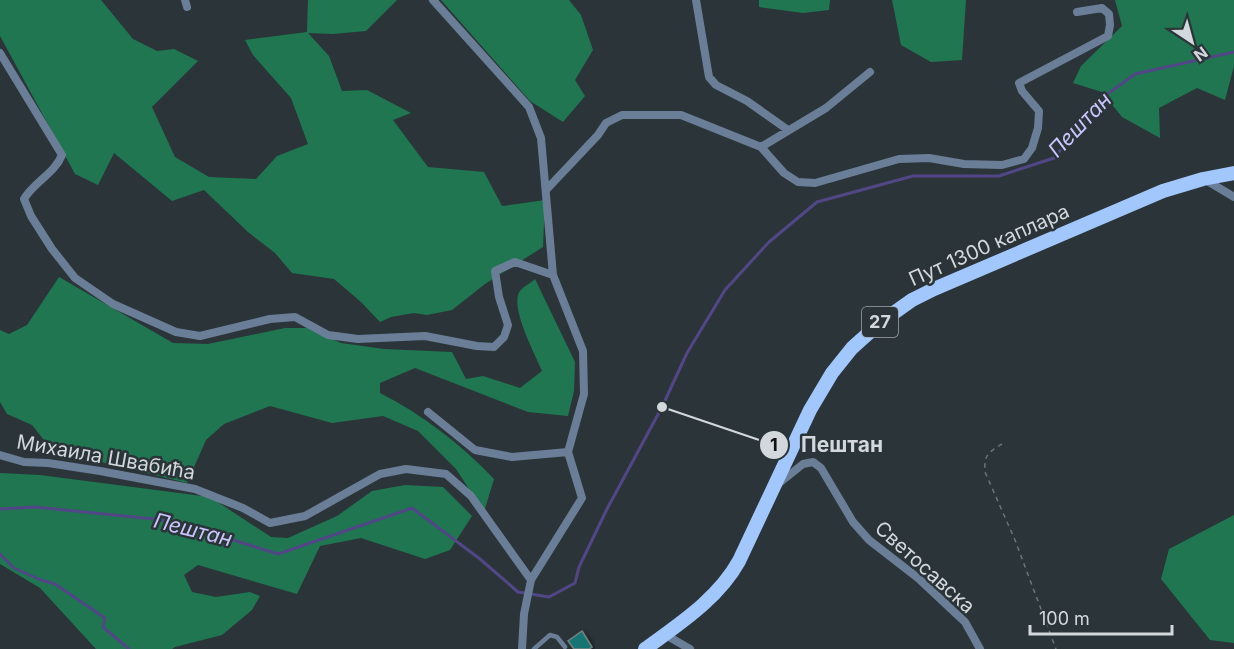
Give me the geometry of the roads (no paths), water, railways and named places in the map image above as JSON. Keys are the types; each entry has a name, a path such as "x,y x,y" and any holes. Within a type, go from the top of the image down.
{"main road":[{"name":"Пут 1300 каплара","path":"650,647 710,598 729,577 828,379 852,348 891,314 934,289 1135,202 1203,179 1234,173"}],"street":[{"path":"433,0 529,107 541,138 553,274 583,351 584,394 568,452 582,498 531,580 524,614 522,649"},
{"path":"696,0 709,77 716,85 747,101 788,130"},
{"path":"546,190 598,135 606,123 622,115 681,115 761,147 784,173 798,182 815,183 899,159 1002,165 1024,159 1032,148 1038,128 1039,111 1022,91 1019,83 1108,36 1109,14 1102,8 1077,12"},
{"path":"0,53 62,155 58,164 28,192 24,199 31,216 52,249 75,278 113,304 176,332 200,336 270,319 295,317 328,335 358,339 424,336 494,347 504,337 508,325 498,297 495,271 515,262 553,274"},
{"path":"761,147 826,108 870,72"},
{"path":"1203,179 1234,197"},
{"path":"428,412 475,450 512,457 568,452"},
{"name":"Михаила Швабића","path":"0,455 24,462 90,469 195,489 222,498 270,523 305,516 380,474 406,469 446,474 471,496 531,580"},
{"name":"Светосавска","path":"773,488 803,464 813,462 821,468 853,522 868,540 918,578 965,622 980,649"},
{"path":"664,634 690,649"}],"lane":[{"path":"534,649 550,634 557,637 565,646"}],"waterway":[{"name":"Пештан","path":"0,509 35,507 173,521 278,554 412,508 480,559 518,592 549,597 575,583 579,567 607,509 662,407 687,353 725,290 769,242 817,202 913,176 999,176 1054,158 1106,95 1135,74 1234,52"},
{"path":"0,554 14,568 55,584 105,618 103,627 129,649"}],"place":[{"name":"Пештан","path":"662,407"}]}
